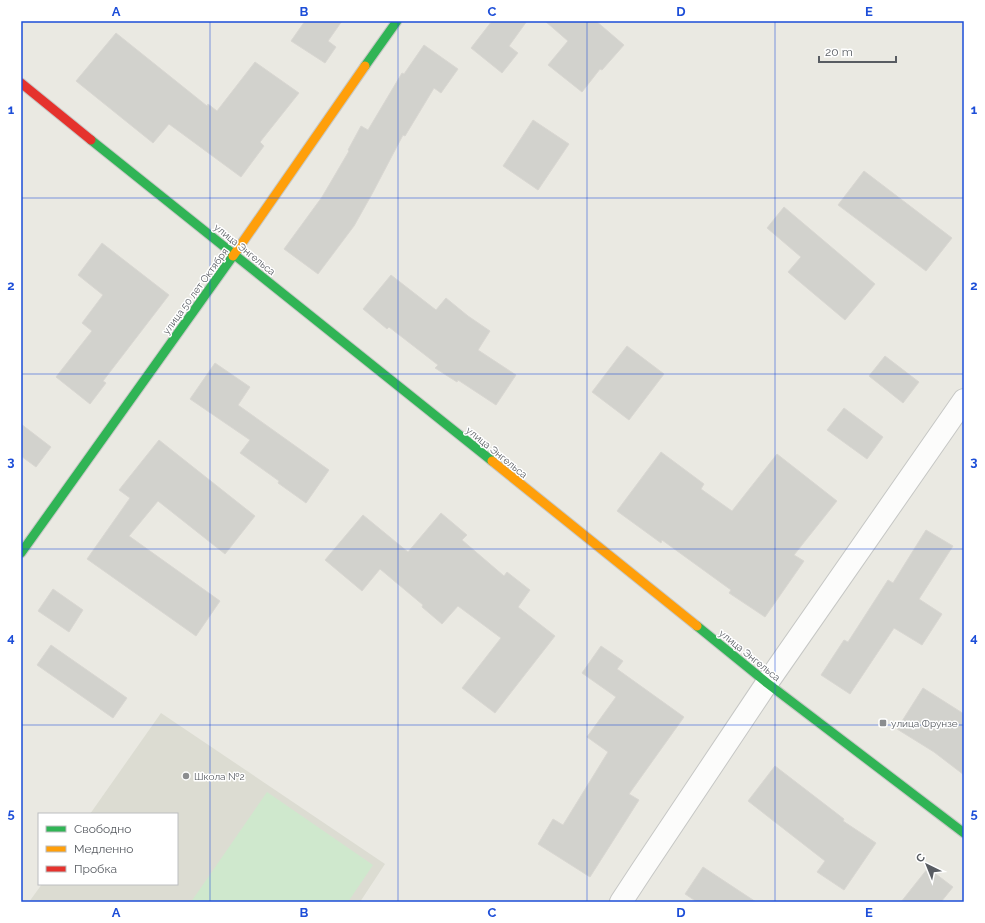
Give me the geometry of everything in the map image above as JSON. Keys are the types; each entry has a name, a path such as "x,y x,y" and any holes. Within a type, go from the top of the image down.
{"main road":[{"name":"улица 50 лет Октября","path":"21,553 234,255 397,21"},
{"name":"улица Энгельса","path":"21,83 768,683 964,832"}],"street":[{"path":"622,902 768,683 964,400"}],"shaded area":[{"name":"Школа №2","path":"161,713 385,864 360,902 29,902 41,885 178,885 178,813 91,813"}],"green space":[{"path":"267,792 373,865 348,902 191,902"}],"building":[{"path":"305,21 342,21 328,41 336,47 325,63 291,41"},
{"path":"492,21 527,21 509,46 518,53 502,73 471,48"},
{"path":"545,21 596,21 624,45 602,70 600,69 582,92 548,65 568,41"},
{"path":"116,33 207,106 208,104 217,111 255,62 299,93 260,142 264,146 241,177 169,124 153,143 76,81"},
{"path":"424,45 458,69 441,93 434,88 405,136 403,135 354,226 318,274 284,249 322,197 349,151 348,150 361,126 368,130 402,73 404,74"},
{"path":"533,120 569,144 538,190 503,166"},
{"path":"864,171 952,238 926,271 838,205"},
{"path":"784,207 875,284 845,320 788,272 801,257 767,228"},
{"path":"102,243 169,295 103,381 106,383 90,404 56,377 92,331 82,323 103,295 78,275"},
{"path":"391,275 436,310 446,298 468,316 490,331 478,350 516,375 496,405 458,380 457,382 435,368 438,365 389,327 387,329 363,309"},
{"path":"627,346 664,374 629,420 592,392"},
{"path":"885,356 919,382 903,403 869,376"},
{"path":"215,363 250,387 238,405 329,470 306,503 278,483 279,481 240,453 250,440 190,399"},
{"path":"844,408 883,437 867,459 827,430"},
{"path":"21,424 51,447 36,467 21,456"},
{"path":"159,440 255,516 225,554 158,501 129,536 220,601 196,636 87,559 130,498 119,490"},
{"path":"661,452 704,484 701,489 732,511 777,454 837,501 794,555 804,561 765,617 729,593 731,590 662,540 661,543 617,511"},
{"path":"441,513 467,535 462,540 504,576 507,572 530,590 518,607 555,636 495,713 462,688 501,638 458,606 442,624 422,607 423,605 380,569 362,591 325,560 363,515 408,552"},
{"path":"926,530 953,546 919,599 942,614 922,645 894,628 850,694 821,675 844,640 848,642 888,580 893,583"},
{"path":"53,589 83,610 69,632 38,611"},
{"path":"51,645 127,698 113,718 37,665"},
{"path":"601,646 623,661 617,669 684,717 629,794 639,800 590,877 538,844 553,819 563,825 608,752 587,737 616,697 582,673"},
{"path":"923,688 964,714 964,775 934,752 897,729"},
{"path":"775,766 844,819 843,821 876,843 844,890 817,872 825,861 748,801"},
{"path":"703,867 756,902 697,902 685,894"},
{"path":"928,868 953,887 941,902 901,902"}],"traffic: fast":[{"path":"365,66 397,21"},
{"path":"91,140 492,461"},
{"path":"21,553 233,256"},
{"path":"697,626 767,683 964,833"}],"traffic: slow":[{"path":"233,256 365,66"},
{"path":"492,461 697,626"}],"traffic: jam":[{"path":"21,83 91,140"}],"place":[{"name":"улица Фрунзе","path":"883,723"},
{"name":"Школа №2","path":"186,776"}]}
